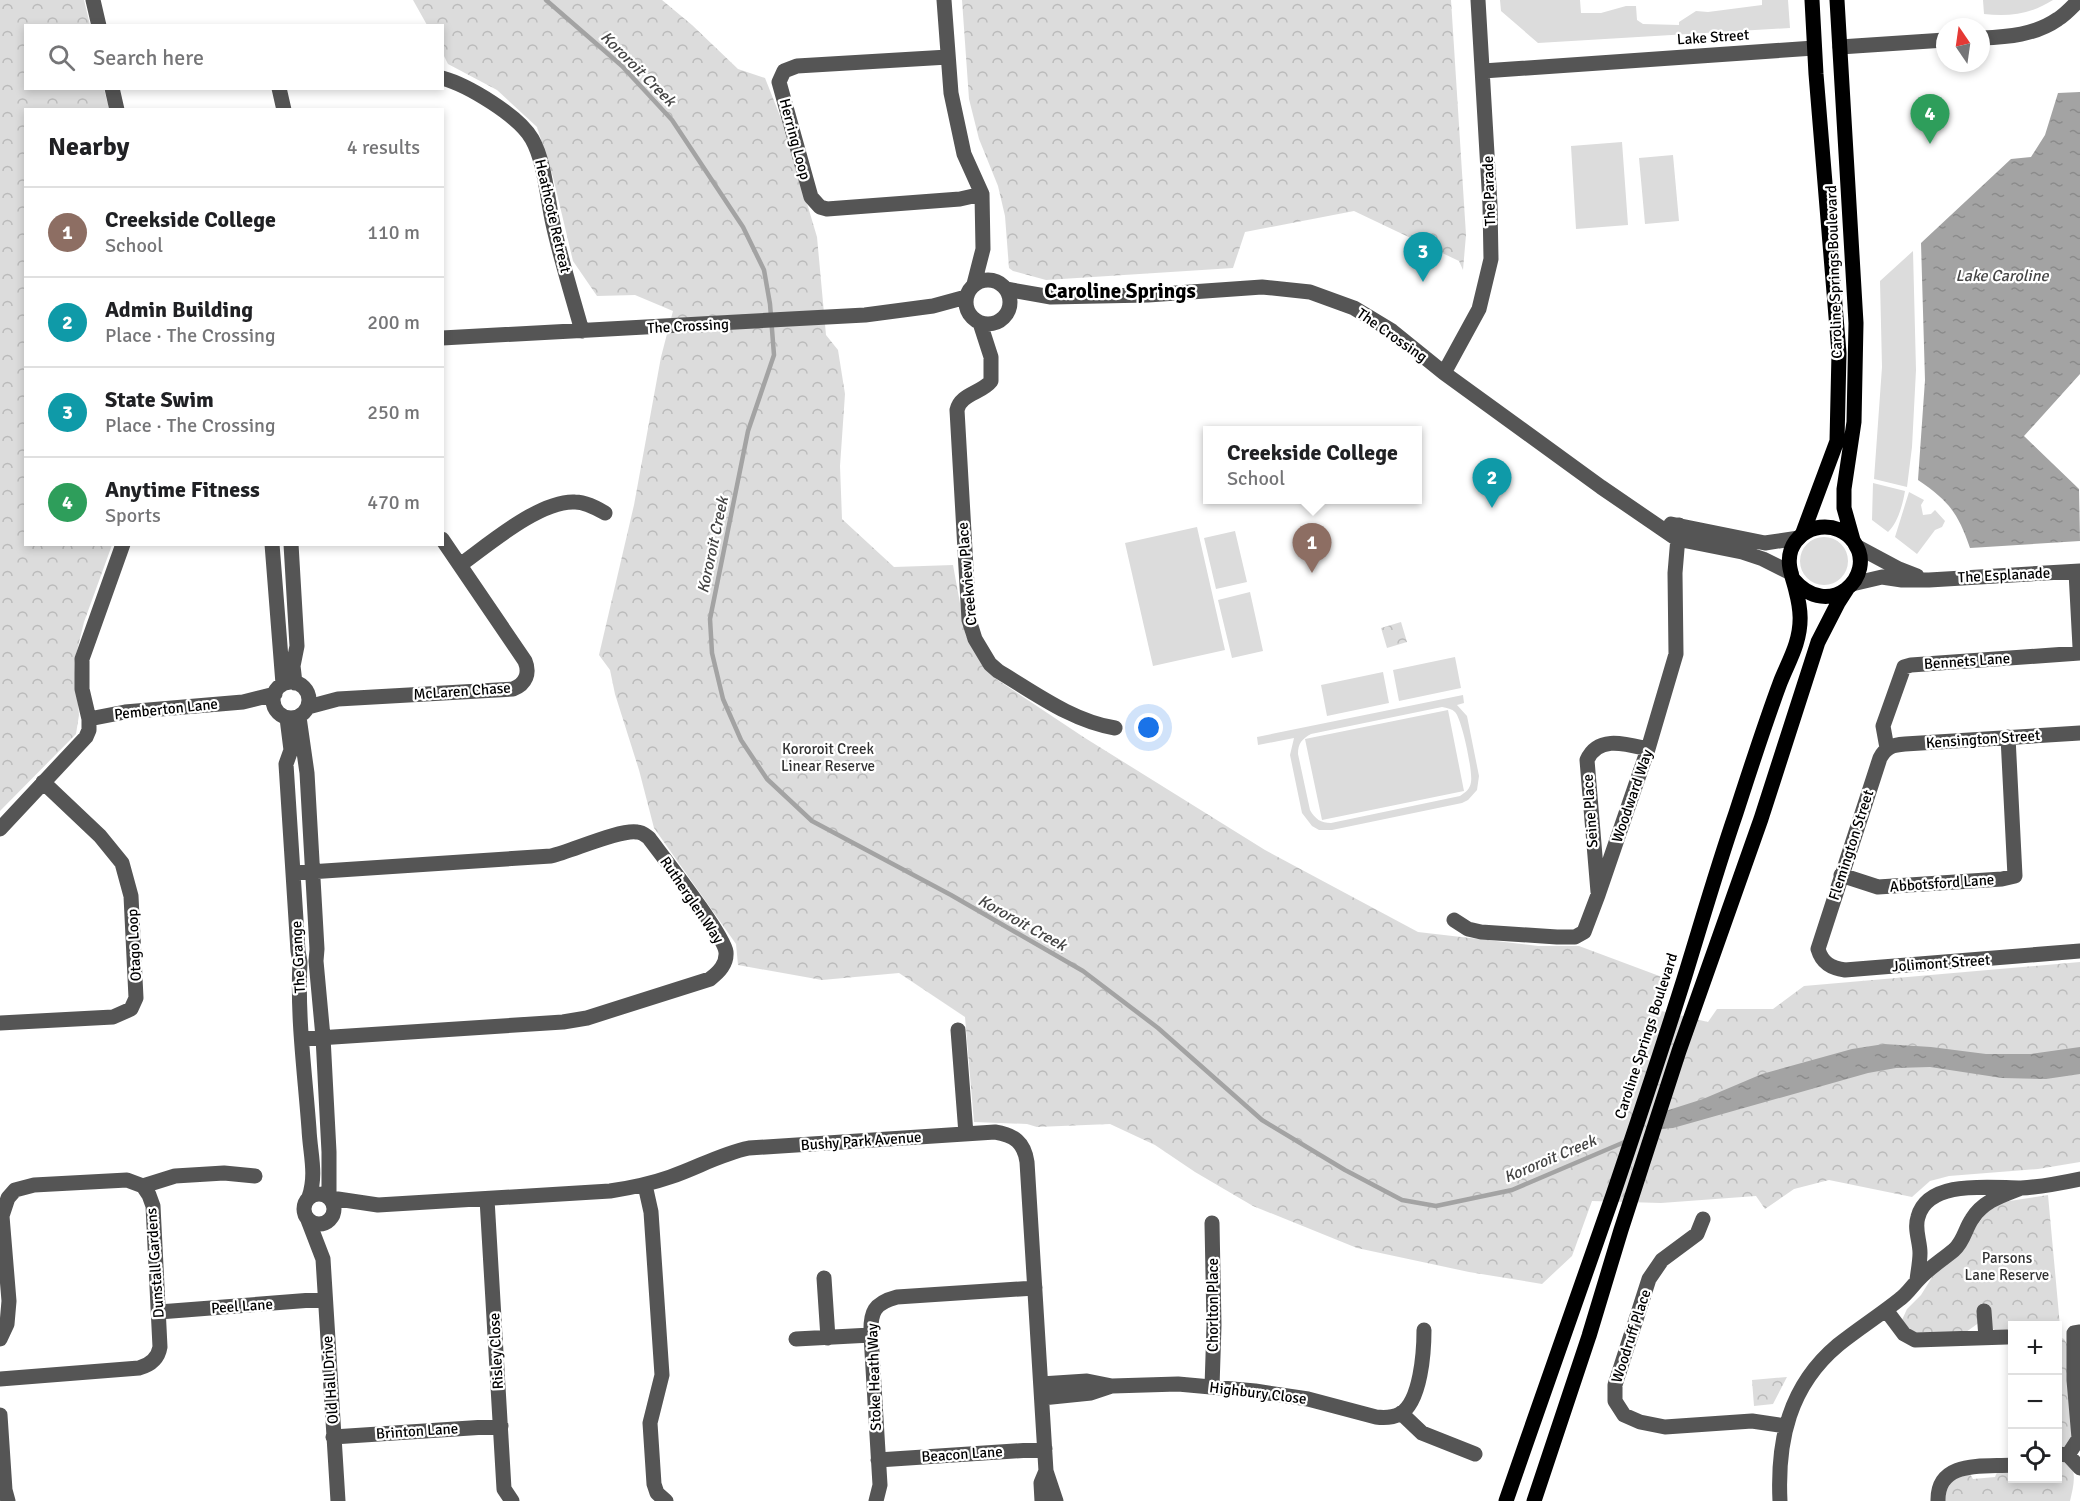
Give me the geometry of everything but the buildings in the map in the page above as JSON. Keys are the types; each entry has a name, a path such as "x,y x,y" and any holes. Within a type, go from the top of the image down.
{"main road":[{"name":"Caroline Springs Boulevard","path":"1800,536 1837,441 1839,353 1812,0"},
{"name":"Caroline Springs Boulevard","path":"1837,0 1854,272 1856,362 1854,422 1844,489 1844,508 1855,544"},
{"name":"Lake Street","path":"1814,48 1840,47"},
{"path":"1534,1501 1679,1051 1761,819 1818,642 1838,603 1850,586 1860,566 1855,544 1845,533 1835,528 1812,529 1800,536 1790,554 1792,576 1801,589 1812,595 1824,597 1836,595 1850,586"},
{"name":"Caroline Springs Boulevard","path":"1506,1501 1612,1197 1735,814 1801,628 1801,611 1792,576"}],"street":[{"path":"93,0 99,24"},
{"path":"944,0 951,93 964,154 982,194 983,249 993,280 1006,289 1010,296 1008,311 1001,320 996,322 975,320 965,304 983,249"},
{"name":"The Parade","path":"1444,373 1479,309 1491,259 1478,0"},
{"path":"1990,37 2020,35 2040,29 2059,19 2079,0"},
{"name":"Lake Street","path":"1840,47 1936,41"},
{"name":"Lake Street","path":"1483,71 1814,48"},
{"name":"Herring Loop","path":"948,57 797,66 784,71 779,82 811,197 820,207 827,209 945,201 982,194"},
{"name":"Heathcote Retreat","path":"444,79 464,86 513,118 533,140 539,156 553,224 582,331"},
{"path":"112,90 117,108"},
{"path":"279,90 284,108"},
{"path":"970,291 980,281 993,280"},
{"name":"The Crossing","path":"1006,289 1051,297 1148,295 1262,287 1310,292 1354,308 1392,331 1444,373 1601,487 1651,520 1678,532 1763,559 1792,576"},
{"name":"The Crossing","path":"444,338 865,315 933,306 970,291"},
{"name":"The Crossing","path":"1008,311 1051,297"},
{"name":"The Crossing","path":"933,306 975,320"},
{"name":"Creekview Place","path":"975,320 991,357"},
{"name":"Creekview Place","path":"996,322 996,336 991,357 992,374 989,384 957,405 970,629 990,663 999,671 1080,718 1097,725 1115,728"},
{"path":"460,565 532,515 559,503 582,503 605,513"},
{"name":"The Crossing","path":"1678,532 1766,543 1800,536"},
{"name":"Woodward Way","path":"1454,920 1468,929 1481,932 1575,937 1584,932 1648,749 1676,654 1675,573 1678,532"},
{"name":"McLaren Chase","path":"300,708 338,699 520,686 528,673 525,661 444,542"},
{"name":"The Esplanade","path":"1855,544 1899,569 1929,580"},
{"path":"0,829 86,737 89,730 89,719 82,689 82,659 122,546"},
{"path":"272,546 282,716 300,708 300,685 282,692"},
{"path":"282,692 293,666 297,646 291,546"},
{"path":"2078,571 2080,647"},
{"name":"The Esplanade","path":"1850,586 1882,577 1929,580 2078,571"},
{"name":"Bennets Lane","path":"1887,748 1883,726 1904,667 2080,653"},
{"name":"Pemberton Lane","path":"89,719 125,712 243,702 282,692"},
{"name":"The Grange","path":"300,708 307,773 330,1198"},
{"name":"The Grange","path":"300,708 286,764 300,962 309,1140 313,1160 314,1179 309,1197"},
{"name":"Kensington Street","path":"1887,748 1895,745 2080,733"},
{"name":"Abbotsford Lane","path":"1841,875 1878,888 2002,879 2015,876 2007,737"},
{"name":"Seine Place","path":"1598,895 1587,760 1591,750 1600,745 1621,743 1648,749"},
{"name":"Flemington Street","path":"1818,943 1880,758 1887,748"},
{"name":"Otago Loop","path":"0,1023 112,1017 131,1009 136,998 131,896 122,863 100,836 43,782"},
{"name":"Rutherglen Way","path":"294,873 550,856 622,833 637,832 649,838 718,936 726,954 721,969 710,979 587,1018 563,1022 303,1039"},
{"name":"Jolimont Street","path":"1818,943 1820,955 1829,966 1845,970 2080,951"},
{"path":"958,1030 966,1134"},
{"name":"Bushy Park Avenue","path":"330,1198 378,1204 610,1191 645,1185 672,1177 713,1158 749,1148 995,1132 1011,1136 1023,1146 1027,1162 1046,1471 1056,1501"},
{"path":"313,1160 329,1159"},
{"path":"143,1186 175,1176 224,1173 255,1176"},
{"path":"1780,1501 1779,1456 1786,1426 1794,1401 1818,1365 1836,1347 1902,1298 1917,1280 1956,1249 1964,1238 1972,1219 1982,1207 1995,1198 2021,1188 2080,1179"},
{"name":"Dunstall Gardens","path":"0,1339 7,1324 9,1301 2,1216 8,1198 15,1190 34,1185 114,1180 135,1182 143,1186 153,1206 159,1355 144,1367 0,1379"},
{"path":"645,1185 651,1212 662,1375 650,1423 654,1484 657,1493 666,1501"},
{"path":"1917,1280 1920,1258 1916,1228 1918,1216 1923,1206 1933,1196 1945,1191 1970,1188 1999,1186 2021,1188"},
{"path":"1970,1188 1980,1195 1982,1207"},
{"path":"317,1194 330,1198 335,1207 332,1218 327,1223 317,1224 308,1220 304,1206 309,1197 317,1194"},
{"name":"Risley Close","path":"487,1199 504,1489 512,1501"},
{"name":"Bushy Park Avenue","path":"332,1218 378,1204"},
{"name":"Old Hall Drive","path":"332,1218 323,1259 338,1501"},
{"name":"Woodruff Place","path":"1703,1219 1696,1233 1662,1260 1649,1279 1617,1374 1615,1401 1624,1415 1653,1426 1752,1421 1786,1426"},
{"name":"Old Hall Drive","path":"308,1220 323,1259"},
{"name":"Chorlton Place","path":"1212,1223 1214,1325 1212,1387"},
{"path":"1920,1258 1941,1259"},
{"path":"824,1278 828,1338"},
{"name":"Stoke Heath Way","path":"876,1501 880,1485 870,1320 879,1304 889,1299 909,1296 1035,1288"},
{"name":"Peel Lane","path":"159,1312 325,1299"},
{"path":"1886,1310 1904,1334 1915,1340 2007,1337"},
{"path":"1984,1311 1986,1338"},
{"path":"1425,1329 1422,1367 1412,1399 1401,1413 1422,1433 1475,1454"},
{"path":"2077,1333 2074,1380 2079,1438 2063,1455 2080,1468"},
{"path":"796,1339 871,1335"},
{"name":"Highbury Close","path":"1041,1391 1091,1393 1112,1386 1178,1384 1255,1391 1308,1399 1376,1417 1386,1418 1401,1413"},
{"path":"0,1415 6,1497"},
{"name":"Brinton Lane","path":"333,1437 501,1426"},
{"name":"Beacon Lane","path":"878,1460 1046,1449"},
{"path":"1938,1501 1938,1488 1949,1474 1967,1468 2008,1465"},
{"name":"Bushy Park Avenue","path":"1042,1501 1041,1483 1046,1471"}],"green space":[{"path":"0,0 84,0 90,24 24,24 24,90 104,90 109,108 24,108 24,546 112,546 84,622 74,663 79,715 76,734 0,811"},
{"name":"Kororoit Creek Linear Reserve","path":"413,0 662,0 738,69 765,78 784,126 817,237 826,335 838,350 845,394 840,466 842,519 894,567 953,565 966,636 996,679 1085,738 1265,850 1418,932 1538,946 1579,946 1662,977 1653,1009 1708,1022 1717,1009 1773,1009 1804,986 2080,962 2080,1162 2038,1169 1949,1176 1930,1181 1912,1197 1829,1180 1794,1189 1765,1209 1756,1196 1661,1203 1592,1201 1572,1256 1542,1284 1469,1272 1357,1248 1253,1206 1155,1145 1110,1124 1037,1127 1027,1124 974,1122 965,1017 899,973 822,980 738,965 736,944 654,828 610,670 599,655 634,505 661,357 673,311 635,295 597,296 573,261 553,177 537,127 497,90 448,64 444,56 444,24 426,24"},
{"path":"962,0 1451,0 1466,235 1463,270 1459,261 1354,211 1245,232 1233,268 1046,280 1013,271 1009,268 1005,216 998,186 979,139 969,99"},
{"path":"1500,0 1580,0 1581,13 1601,13 1626,6 1636,6 1637,20 1643,24 1679,25 1679,22 1696,11 1708,12 1762,5 1762,0 1788,0 1790,28 1538,43 1501,11"},
{"path":"1983,0 2053,0 2028,11 2002,15 1984,14"},
{"path":"1622,142 1628,225 1576,229 1571,146"},
{"path":"1673,155 1679,221 1645,224 1639,158"},
{"path":"1913,251 1916,370 1912,447 1907,487 1874,479 1882,367 1880,281"},
{"path":"1873,483 1905,491 1897,518 1888,532 1872,520"},
{"path":"1909,492 1924,500 1921,505 1923,515 1931,514 1935,510 1945,521 1942,527 1935,530 1917,554 1895,537"},
{"path":"1197,527 1225,650 1153,666 1125,543"},
{"path":"1235,531 1247,582 1216,589 1204,538"},
{"path":"1819,537 1829,537 1841,544 1848,556 1848,566 1841,578 1829,585 1819,585 1804,574 1800,566 1800,556 1811,541"},
{"path":"1250,592 1263,651 1232,658 1218,600"},
{"path":"1401,622 1407,642 1387,648 1381,628"},
{"path":"1455,657 1461,688 1399,701 1393,670"},
{"path":"1383,672 1389,703 1327,716 1321,685"},
{"path":"1463,695 1464,703 1457,705 1467,716 1479,776 1477,790 1462,803 1332,830 1319,830 1312,826 1302,813 1290,755 1294,738 1258,745 1257,737","holes":["1442,707 1455,712 1464,735 1471,776 1466,792 1460,796 1331,823 1321,821 1314,816 1310,810 1298,754 1300,744 1305,738 1311,734"]},
{"path":"1448,710 1464,791 1322,820 1305,739"},
{"name":"Parsons Lane Reserve","path":"2048,1195 2060,1321 2008,1321 2008,1343 1997,1331 1980,1322 1966,1332 1909,1334 1902,1320 1907,1309 1921,1295 1934,1274 1986,1213 2003,1202"},
{"path":"2062,1338 2068,1346 2074,1436 2062,1449"},
{"path":"1787,1377 1773,1404 1754,1406 1752,1380"},
{"path":"2062,1459 2065,1460 2073,1469 2074,1475 2070,1501 1945,1501 1945,1493 1954,1478 1970,1474 1973,1479 1995,1477 1997,1472 2008,1471 2008,1483 2062,1483"}],"water":[{"name":"Lake Caroline","path":"2080,92 2080,374 2024,436 2079,489 2080,541 1970,548 1951,509 1938,495 1918,480 1925,380 1921,243 2011,159 2031,157 2045,135 2058,93"},
{"path":"1884,1044 1986,1054 2031,1054 2080,1047 2080,1074 2046,1079 2002,1078 1930,1067 1896,1068 1868,1073 1673,1128 1660,1129 1653,1115 1703,1099 1762,1074 1852,1049"}],"waterway":[{"name":"Kororoit Creek","path":"546,0 622,66 672,120 743,227 764,270 770,304 774,355 748,431 710,619 712,653 723,699 741,740 767,779 812,821 951,895 1083,971 1158,1028 1262,1120 1345,1170 1402,1200 1436,1206 1512,1190 1627,1141"}],"place":[{"name":"Anytime Fitness","path":"1930,144"},
{"name":"State Swim","path":"1423,282"},
{"name":"Admin Building","path":"1492,508"},
{"name":"Creekside College","path":"1312,573"}],"district":[{"name":"Caroline Springs","path":"1120,291"}]}
